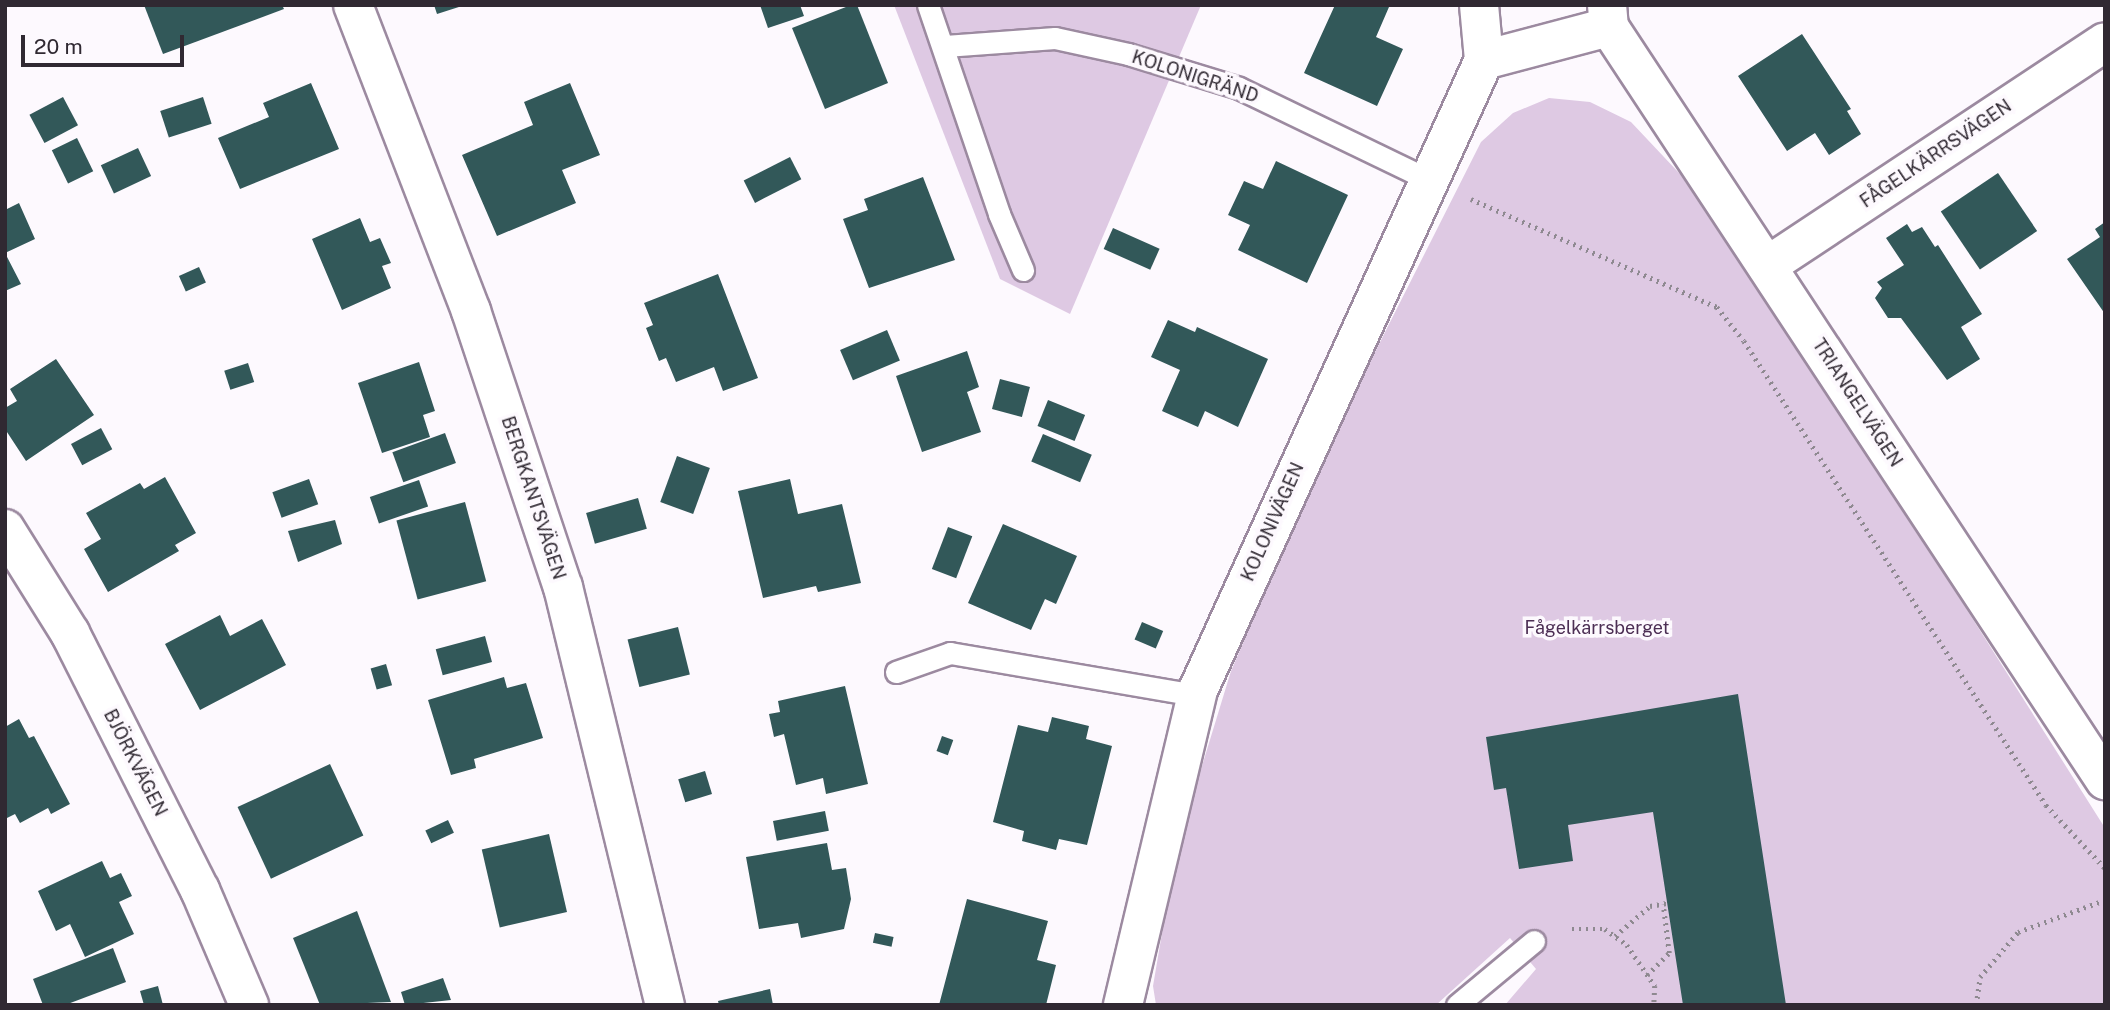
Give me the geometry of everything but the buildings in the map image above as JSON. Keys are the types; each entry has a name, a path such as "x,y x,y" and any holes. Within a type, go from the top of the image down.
{"street":[{"name":"BERGKANTSVÄGEN","path":"354,5 471,310 563,587 665,1005"},
{"name":"KOLONIVÄGEN","path":"1123,1005 1197,695 1484,60 1479,5"},
{"path":"1484,60 1608,16"},
{"name":"TRIANGELVÄGEN","path":"1608,16 1767,266 2105,780"},
{"name":"FÅGELKÄRRSVÄGEN","path":"1767,266 2105,42"},
{"name":"BJÖRKVÄGEN","path":"5,529 70,633 200,890 249,1005"}],"lane":[{"path":"928,5 945,46 999,214 1023,270"},
{"name":"KOLONIGRÄND","path":"945,46 1055,38 1128,54 1239,88 1429,180"},
{"path":"895,672 950,653 1197,695"},
{"path":"1457,1005 1534,941"}],"path":[{"path":"1429,180 1717,307 1752,352 2046,805 2105,868"},
{"path":"1976,1005 1980,976 2018,932 2105,900"},
{"path":"1615,936 1650,906 1665,904 1669,953 1647,975"},
{"path":"1534,941 1570,929 1605,929 1627,945 1655,986 1654,1005"}],"green space":[{"path":"894,5 1201,5 1070,314 1000,279"},
{"name":"Fågelkärrsberget","path":"1549,98 1590,102 1631,122 1680,174 1962,602 2105,828 2105,1005 1505,1005 1536,969 1510,938 1436,1005 1156,1005 1153,986 1176,851 1231,671 1326,449 1481,142 1513,113"}]}
